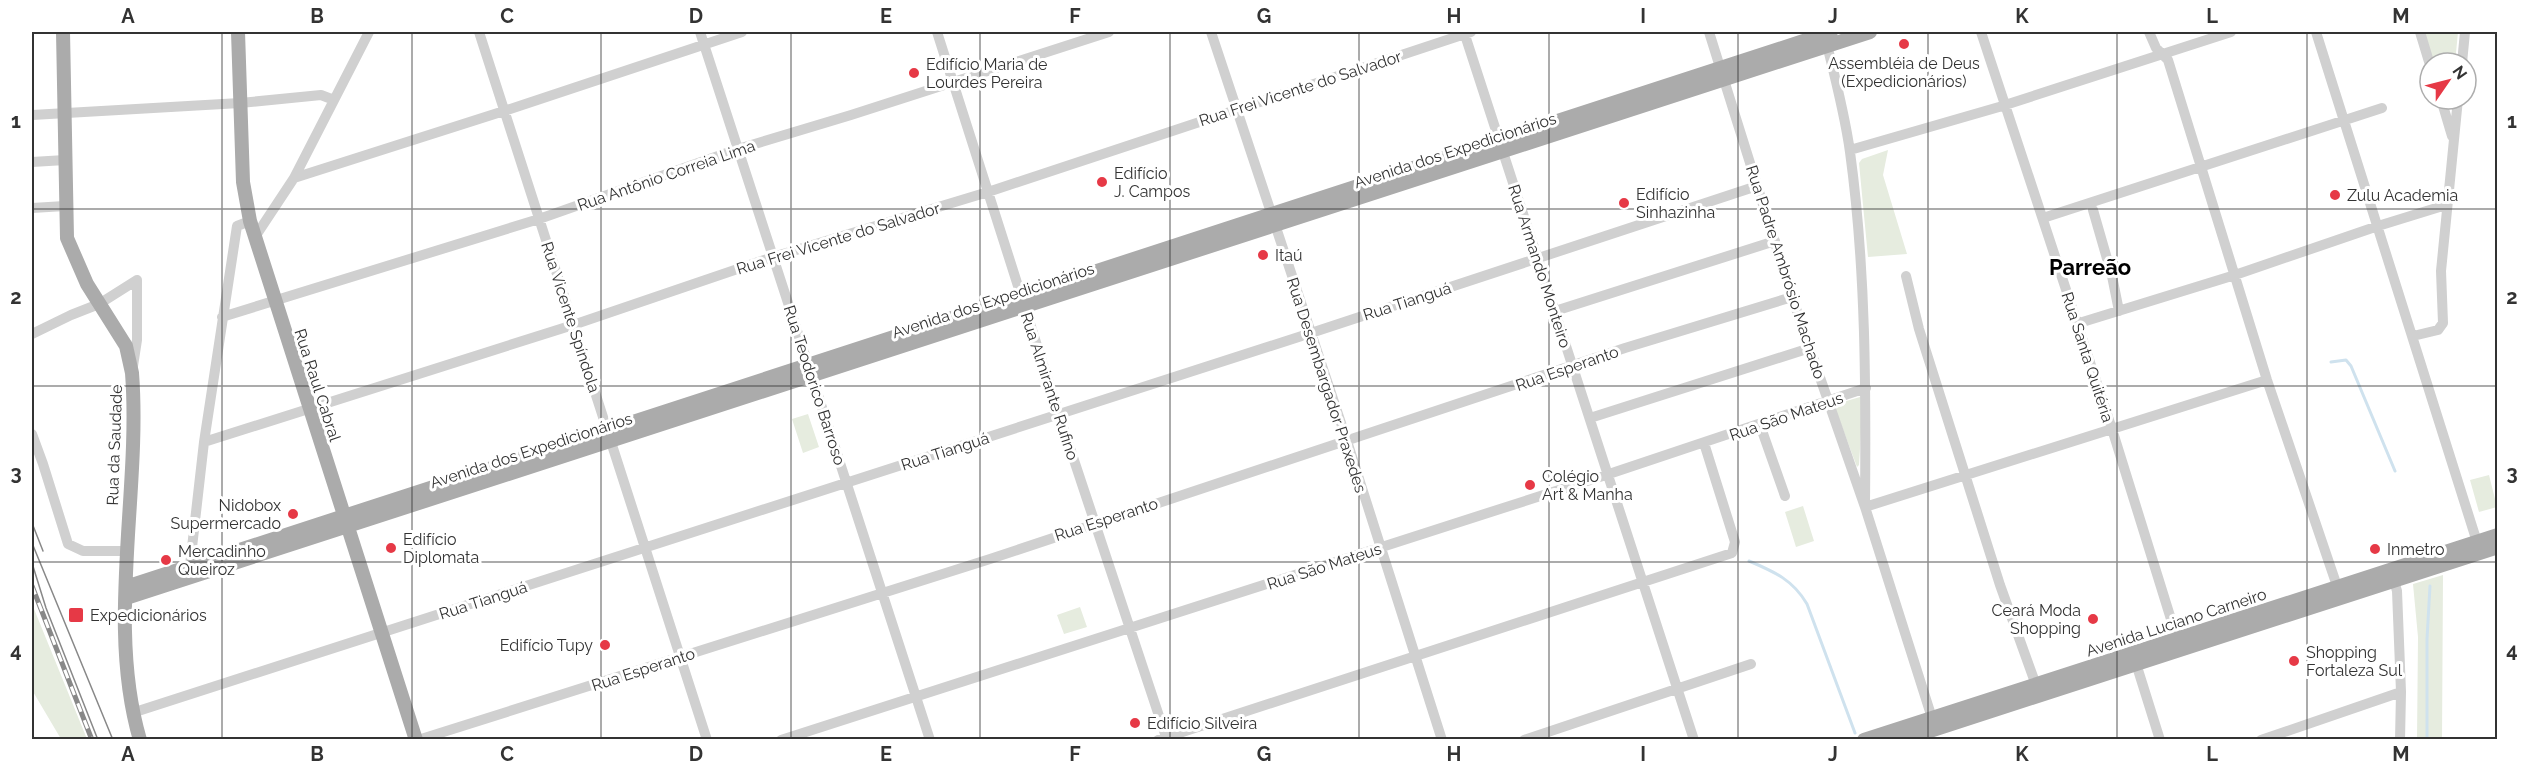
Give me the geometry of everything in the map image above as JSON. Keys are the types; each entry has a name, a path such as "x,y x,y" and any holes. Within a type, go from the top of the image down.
{"main road":[{"name":"Rua da Saudade","path":"63,32 67,238 79,269 126,346 132,373 126,592 132,713 140,740"},
{"name":"Rua Raul Cabral","path":"238,32 243,182 250,220 274,301 417,740"},
{"name":"Avenida dos Expedicionários","path":"126,592 1723,74 1827,36 1870,32"},
{"name":"Avenida Luciano Carneiro","path":"1902,740 2134,659 2394,581 2423,565 2498,535"},
{"name":"Avenida Luciano Carneiro","path":"2179,645 2337,586 2498,547"},
{"name":"Avenida Luciano Carneiro","path":"1865,739 2036,685 2134,659"}],"street":[{"path":"255,237 294,177 369,32"},
{"name":"Rua Vicente Spíndola","path":"479,32 707,740"},
{"name":"Rua Teodorico Barroso","path":"700,32 930,740"},
{"path":"294,177 504,111 742,32"},
{"name":"Rua Almirante Rufino","path":"937,32 1164,739"},
{"name":"Rua Antônio Correia Lima","path":"222,317 539,219 738,149 852,115 1109,32"},
{"name":"Rua Desembargador Praxedes","path":"1211,32 1347,441 1442,740"},
{"name":"Rua Frei Vicente do Salvador","path":"204,442 573,325 773,257 988,192 1467,32"},
{"name":"Rua Armando Monteiro","path":"1467,32 1500,145 1694,740"},
{"name":"Rua Padre Ambrósio Machado","path":"1709,32 1792,297 1865,507 1932,718"},
{"name":"Rua Santa Quitéria","path":"1981,32 2112,429 2179,645"},
{"path":"2149,32 2153,44 2168,60 2266,380 2337,586"},
{"path":"1850,150 2006,105 2231,32"},
{"path":"2316,32 2477,542"},
{"path":"2420,32 2426,51"},
{"path":"2463,51 2465,32"},
{"path":"1827,36 1850,150 1859,240 1866,388 1865,507 2266,380"},
{"path":"32,115 240,103 321,95 334,100"},
{"path":"2043,218 2382,108"},
{"path":"2444,111 2453,141"},
{"path":"2413,336 2438,330 2443,324 2441,271 2457,111"},
{"path":"32,162 65,160"},
{"name":"Rua Tianguá","path":"132,713 1311,333 1757,186"},
{"path":"32,208 65,206"},
{"path":"2076,324 2446,206"},
{"path":"2093,210 2112,276 2119,311"},
{"path":"191,571 204,442 237,226 250,220"},
{"path":"1556,311 1775,241"},
{"path":"1906,276 1919,329 2000,585 2036,685"},
{"path":"32,334 99,304 137,280 137,340 132,373"},
{"name":"Rua Esperanto","path":"417,740 681,657 1792,297"},
{"path":"1590,418 1810,348"},
{"name":"Rua São Mateus","path":"781,740 1609,474 1866,388"},
{"path":"1760,424 1785,496"},
{"path":"32,434 68,544 82,551 127,551"},
{"path":"1164,739 1414,655 1732,553 1736,542 1704,443"},
{"path":"2394,581 2397,591 2401,692 2400,740"},
{"path":"2134,659 2160,740"},
{"path":"1524,740 1751,664"},
{"path":"2261,740 2401,692"}],"shaded area":[{"path":"2424,32 2458,32 2456,51 2430,51"},
{"path":"1888,150 1883,175 1907,254 1868,257 1859,163 1862,159"},
{"path":"1860,397 1863,399 1859,465 1857,467 1835,408 1836,404"},
{"path":"808,414 819,447 803,453 792,419"},
{"path":"2489,475 2497,507 2479,512 2470,480"},
{"path":"1803,506 1814,541 1796,547 1785,512"},
{"path":"2443,575 2442,739 2417,739 2418,637 2413,584"},
{"path":"32,604 87,739 61,739 32,690"},
{"path":"1080,607 1087,627 1064,634 1057,615"}],"waterway":[{"path":"2331,362 2346,360 2351,366 2395,471"},
{"path":"1749,561 1789,583 1807,604 1855,733"},
{"path":"2427,740 2427,639 2430,586"}],"tram line":[{"path":"32,523 43,551"},
{"path":"32,543 113,740"},
{"path":"32,563 46,608 98,740"}],"railway":[{"path":"32,586 92,740"}],"place":[{"name":"Assembléia de Deus (Expedicionários)","path":"1904,44"},
{"name":"Edifício Maria de Lourdes Pereira","path":"914,73"},
{"name":"Edifício J. Campos","path":"1102,182"},
{"name":"Zulu Academia","path":"2335,195"},
{"name":"Edifício Sinhazinha","path":"1624,203"},
{"name":"Itaú","path":"1263,255"},
{"name":"Colégio Art & Manha","path":"1530,485"},
{"name":"Nidobox Supermercado","path":"293,514"},
{"name":"Edifício Diplomata","path":"391,548"},
{"name":"Inmetro","path":"2375,549"},
{"name":"Mercadinho Queiroz","path":"166,560"},
{"name":"Expedicionários","path":"76,615"},
{"name":"Ceará Moda Shopping","path":"2093,619"},
{"name":"Edifício Tupy","path":"605,645"},
{"name":"Shopping Fortaleza Sul","path":"2294,661"},
{"name":"Edifício Silveira","path":"1135,723"}],"district":[{"name":"Parreão","path":"2090,267"}]}
